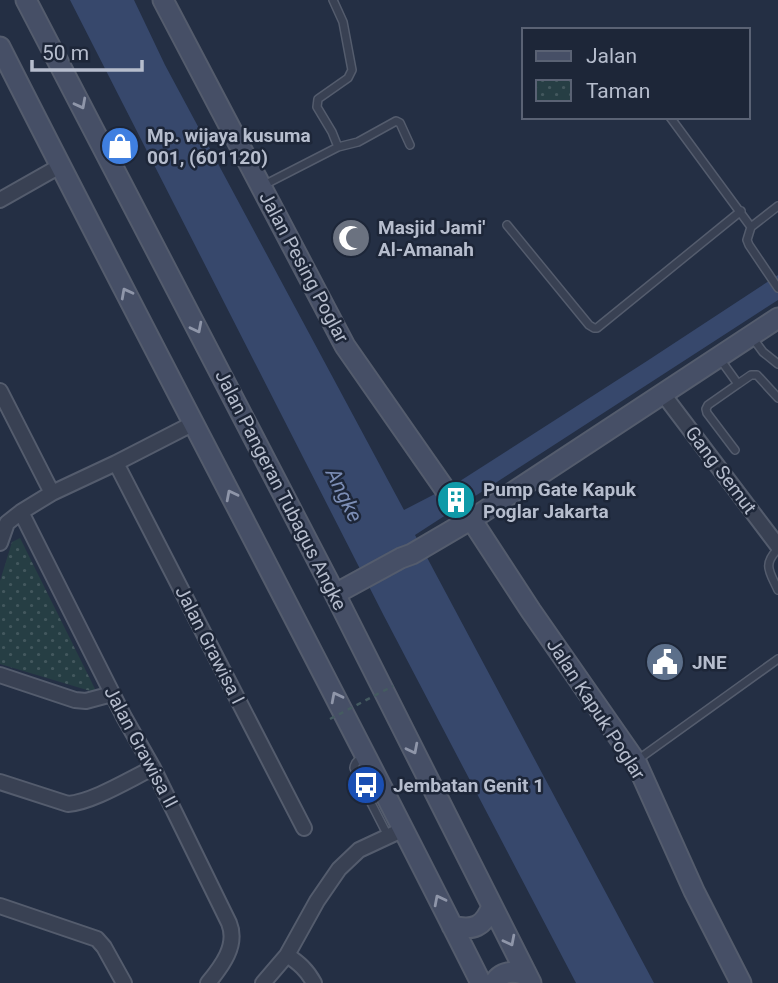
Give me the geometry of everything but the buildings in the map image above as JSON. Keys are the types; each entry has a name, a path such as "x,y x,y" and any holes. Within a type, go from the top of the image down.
{"main road":[{"name":"Jalan Pangeran Tubagus Angke","path":"26,0 342,590 529,979"},
{"name":"Jalan Pesing Poglar","path":"163,0 345,346 466,518"},
{"path":"0,47 367,757 375,793 452,926 481,983"},
{"path":"342,590 412,554 778,318"},
{"name":"Jalan Kapuk Poglar","path":"466,518 635,761 694,891 741,983"},
{"path":"452,926 468,929 476,927 489,916 492,906"},
{"path":"494,983 502,974 509,972 516,972 529,979"}],"street":[{"path":"0,200 60,166"},
{"path":"0,391 52,493"},
{"name":"Gang Semut","path":"663,394 778,547"},
{"path":"0,543 8,523 21,512 52,493 194,423"},
{"name":"Jalan Grawisa I","path":"116,463 304,828"},
{"name":"Jalan Grawisa II","path":"21,512 112,694 153,768 232,931 233,937 227,955 208,983"},
{"path":"0,675 75,700 86,701 112,694"},
{"path":"0,782 68,804 88,800 153,768"},
{"path":"263,983 287,955 317,901 339,869 359,850 396,833"},
{"path":"0,906 97,939 124,983"},
{"path":"287,955 309,973 314,983"}],"lane":[{"path":"332,0 342,22 352,70 348,78 316,103 338,147"},
{"path":"672,119 751,227"},
{"path":"262,187 338,147 358,142 396,121 400,123 410,145"},
{"path":"778,206 751,227 747,240 778,288"},
{"path":"507,225 589,325 597,328 741,211"},
{"path":"751,336 763,352 778,364"},
{"path":"719,357 738,384"},
{"path":"735,450 707,413 708,405 751,375 757,375 778,398"},
{"path":"778,547 768,562 778,590"},
{"path":"635,761 778,659"}],"path":[{"path":"330,719 393,686"}],"green space":[{"path":"20,538 97,693 0,664 0,581 12,542"}],"water":[{"name":"Angke","path":"70,0 134,0 165,65 404,510 460,481 778,275 778,300 415,535 654,983 576,983 384,616"}],"place":[{"name":"Mp. wijaya kusuma 001, (601120)","path":"120,146"},
{"name":"Masjid Jami' Al-Amanah","path":"351,238"},
{"name":"Pump Gate Kapuk Poglar Jakarta","path":"456,500"},
{"name":"JNE","path":"665,662"},
{"name":"Jembatan Genit 1","path":"366,785"}]}
